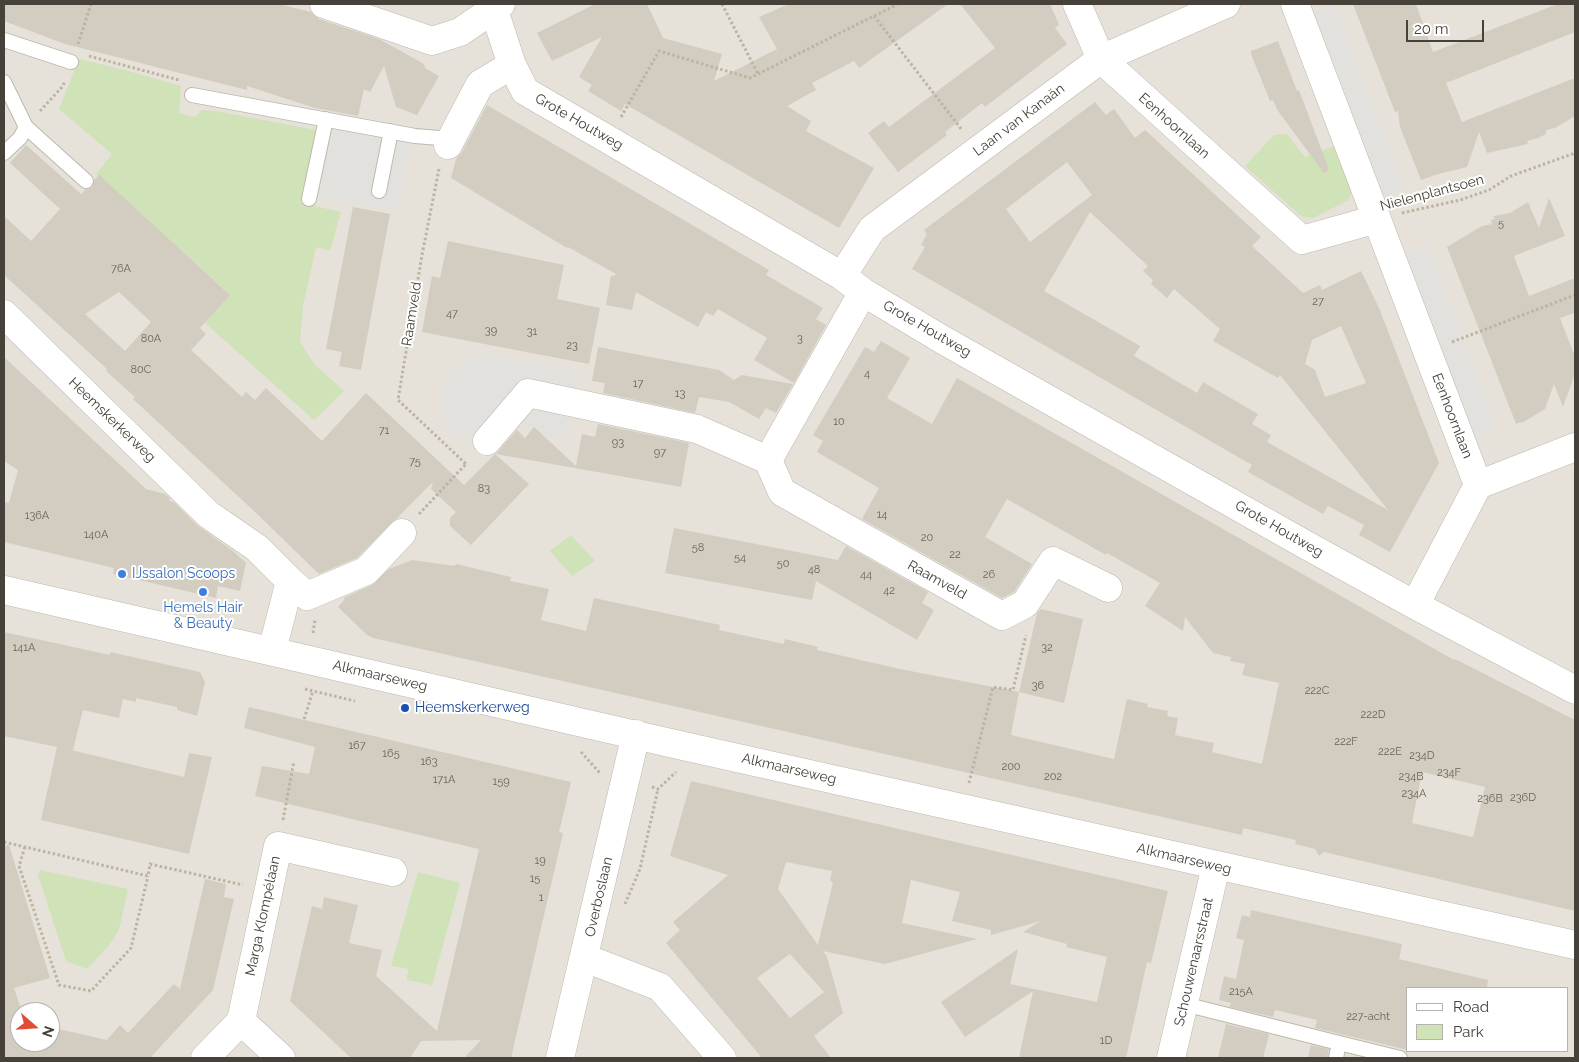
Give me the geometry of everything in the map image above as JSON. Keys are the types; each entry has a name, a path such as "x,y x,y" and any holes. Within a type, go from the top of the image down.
{"street":[{"name":"Grote Houtweg","path":"324,4 432,41 460,32 495,5 512,65 525,91 852,284 943,340 1414,605 1575,690"},
{"name":"Eenhoornlaan","path":"1077,4 1101,59 1302,240 1377,220"},
{"name":"Laan van Kanaän","path":"852,284 872,230 978,150 1101,59 1226,4"},
{"name":"Eenhoornlaan","path":"1295,4 1478,485"},
{"path":"450,142 480,84 512,65"},
{"path":"487,441 528,393 697,429 768,460 852,284"},
{"name":"Heemskerkerweg","path":"4,314 209,515 257,548 299,589"},
{"path":"1414,605 1478,485 1575,447"},
{"name":"Raamveld","path":"768,460 782,492 1002,616 1014,610"},
{"path":"272,652 299,589 366,571 402,533"},
{"path":"1014,610 1025,604 1054,561 1108,588"},
{"name":"Alkmaarseweg","path":"4,590 1216,866 1575,945"},
{"name":"Overboslaan","path":"560,1058 585,958 636,734"},
{"name":"Marga Klompélaan","path":"240,1020 278,846 393,872"},
{"name":"Schouwenaarsstraat","path":"1171,1058 1216,866"},
{"path":"585,958 660,987 722,1058"},
{"path":"205,1058 240,1020 281,1058"}],"lane":[{"path":"4,40 73,58"},
{"path":"4,82 26,126 86,181"},
{"path":"192,94 450,142"},
{"path":"309,199 326,119"},
{"path":"4,153 20,138 26,126"},
{"path":"379,191 391,131"},
{"path":"1184,1004 1400,1058"},
{"path":"1336,1058 1339,1043"}],"path":[{"path":"26,126 63,86 91,4"},
{"path":"722,4 758,74"},
{"path":"607,139 659,51 750,78 898,4"},
{"path":"874,16 978,150"},
{"path":"73,58 184,81 192,94"},
{"name":"Raamveld","path":"450,142 436,174 398,400 466,464"},
{"name":"Nielenplantsoen","path":"1377,220 1460,200 1489,190 1511,176 1575,153"},
{"path":"1427,351 1575,295"},
{"path":"402,533 487,441"},
{"path":"963,808 992,687 1013,690 1028,628 1014,610"},
{"path":"304,719 313,692"},
{"path":"278,846 294,761"},
{"path":"4,842 148,876"},
{"path":"24,847 19,866 59,985 90,991 131,948 150,864 268,891"}],"shaded area":[{"path":"4,4 1575,4 1575,1058 4,1058"},
{"path":"1334,4 1404,188 1384,196 1314,12"},
{"path":"333,127 412,142 398,210 317,198"},
{"path":"1427,244 1498,427 1475,436 1404,253"},
{"path":"489,354 579,372 566,438 541,434 534,427 513,423 477,431 466,445 447,428 440,411 441,392 449,378 462,363 474,356"}],"green space":[{"path":"79,59 181,86 179,113 196,117 201,110 216,111 316,130 301,203 341,212 330,251 316,247 303,306 300,342 314,364 344,391 314,420 205,323 230,294 96,174 112,154 59,109"},
{"path":"1287,134 1305,157 1335,146 1352,188 1349,200 1313,218 1302,217 1245,166 1274,135"},
{"path":"571,535 595,561 572,576 550,551"},
{"path":"40,870 128,889 119,930 110,944 87,969 66,961 38,875"},
{"path":"418,872 460,883 432,985 407,980 408,969 391,966"}],"building":[{"path":"4,4 278,4 311,12 319,19 379,39 424,64 425,68 439,76 417,115 396,107 384,66 370,92 364,89 358,116 315,108 247,86 247,90 65,44 4,21"},
{"path":"595,4 647,4 663,38 722,54 714,81 777,49 759,17 789,4 948,4 859,68 854,61 812,83 816,90 787,106 811,121 806,131 874,168 839,228 625,104 621,111 588,91 592,85 579,77 602,37 552,61 537,33"},
{"path":"960,4 1050,4 1059,25 1055,28 1067,44 985,107 982,103 945,132 947,135 898,172 868,133 884,121 889,127 995,48"},
{"path":"1353,4 1416,4 1433,52 1558,4 1575,4 1575,32 1446,83 1462,122 1575,78 1575,116 1555,128 1546,130 1546,134 1527,141 1528,144 1487,153 1479,132 1467,167 1421,180 1400,127 1398,111 1395,112"},
{"path":"1278,41 1297,91 1299,90 1329,170 1324,173 1278,111 1273,100 1270,101 1251,54 1251,51"},
{"path":"1095,102 1106,115 1114,109 1135,138 1145,130 1261,237 1252,246 1303,293 1320,285 1322,290 1361,271 1379,308 1439,463 1390,552 1359,535 1364,525 1328,506 1323,514 1248,472 1252,465 912,269 925,247 921,245 927,234 924,230","holes":["1067,162 1092,195 1030,242 1006,209","1090,212 1148,266 1143,271 1153,280 1151,284 1167,298 1174,289 1220,329 1213,341 1278,378 1280,375 1388,510 1267,442 1271,435 1252,424 1258,414 1203,382 1197,393 1134,356 1140,346 1044,291","1341,326 1366,383 1325,397 1315,370 1305,364 1312,340"]},
{"path":"487,105 769,270 766,275 823,308 816,319 826,325 794,383 754,360 767,338 718,309 713,316 706,312 698,327 636,292 632,310 606,305 611,276 616,274 567,248 451,178 456,159 462,152"},
{"path":"26,145 81,194 92,187 94,180 99,175 230,295 200,328 206,334 191,350 242,397 246,392 255,400 266,388 322,441 366,393 464,485 495,454 529,484 471,545 450,526 450,518 456,512 431,489 433,482 357,558 319,574 133,399 135,397 106,371 107,369 4,275 4,216 31,241 60,209 10,163","holes":["119,292 151,322 125,351 85,314"]},
{"path":"1549,198 1565,236 1514,256 1529,296 1575,278 1575,313 1560,318 1575,357 1575,373 1563,407 1554,384 1545,409 1522,423 1516,424 1447,247 1482,226 1492,224 1491,220 1495,219 1493,216 1510,213 1528,202 1539,228"},
{"path":"353,207 390,214 361,370 339,366 342,352 326,349"},
{"path":"448,241 564,265 557,299 600,308 589,364 422,332 432,276 440,278"},
{"path":"881,341 910,358 887,398 932,424 957,378 1454,660 1575,720 1575,911 1324,852 1319,856 1315,849 1295,844 1296,840 1243,828 1242,835 373,638 367,635 338,607 345,599 343,598 372,585 389,569 412,560 455,566 456,564 511,577 510,581 549,589 541,620 586,631 594,598 720,625 719,630 784,644 785,639 818,647 817,650 900,669 1019,692 1011,735 1114,759 1127,699 1148,704 1147,707 1168,711 1167,716 1178,718 1175,735 1214,743 1212,752 1262,764 1279,683 1242,675 1245,664 1230,661 1231,657 1213,653 1185,617 1183,631 1145,606 1160,583 1007,499 985,537 1032,564 1014,592 1002,598 862,519 879,488 817,452 823,441 813,435 865,347 874,352","holes":["1422,772 1485,787 1473,837 1412,823"]},
{"path":"598,347 719,370 734,380 742,375 793,384 776,413 766,408 759,419 729,402 699,397 695,413 603,393 605,383 592,381"},
{"path":"4,357 146,489 165,494 170,498 169,501 174,502 198,526 233,551 246,563 240,591 218,586 216,598 113,574 114,568 4,542 4,502 9,503 18,470 4,461"},
{"path":"598,424 689,443 681,487 496,454 517,430 525,438 534,427 576,466 582,434 595,437"},
{"path":"674,528 838,560 846,546 928,592 922,603 934,610 917,640 816,581 812,600 665,573"},
{"path":"1041,609 1083,619 1064,703 1019,692 1037,613"},
{"path":"4,632 110,655 110,652 200,672 205,682 197,716 177,710 177,707 136,698 136,702 123,699 119,718 83,710 73,750 67,749 184,777 189,753 212,757 189,854 41,820 57,747 4,736"},
{"path":"249,707 571,782 559,832 563,833 511,1058 464,1058 481,1040 421,1041 410,1058 351,1058 290,1001 312,906 322,909 324,897 358,905 349,943 382,950 376,976 437,1031 479,849 255,796 262,766 309,774 315,747 244,728"},
{"path":"691,781 1168,891 1151,963 1147,962 1126,1058 1019,1058 1033,991 965,1037 941,1002 1018,949 1010,984 1097,1002 1107,957 1066,947 1067,944 1023,932 1041,921 991,935 991,930 952,921 960,892 911,880 902,923 977,939 885,964 823,951 827,957 843,1013 814,1036 831,1058 762,1058 666,943 680,930 673,922 728,875 670,856","holes":["786,862 832,871 830,881 833,882 818,945 778,889","790,954 824,992 790,1018 757,978"]},
{"path":"9,845 50,978 14,988 19,1002 10,1002 10,1052 60,1052 60,1029 107,1040 120,1025 128,1033 174,984 180,989 205,879 226,884 224,897 234,899 213,990 150,1058 4,1058 4,846"},
{"path":"1251,910 1402,944 1399,959 1488,980 1487,987 1406,987 1406,1050 1315,1028 1317,1020 1275,1010 1273,1017 1230,1007 1231,1003 1219,1000 1224,976 1236,979 1244,940 1236,938 1242,915 1250,917"},
{"path":"1226,1024 1269,1034 1263,1058 1218,1058"},
{"path":"1311,1045 1329,1049 1327,1058 1308,1058"}],"place":[{"name":"IJssalon Scoops","path":"122,574"},
{"name":"Hemels Hair & Beauty","path":"203,592"},
{"name":"Heemskerkerweg","path":"405,708"}]}
